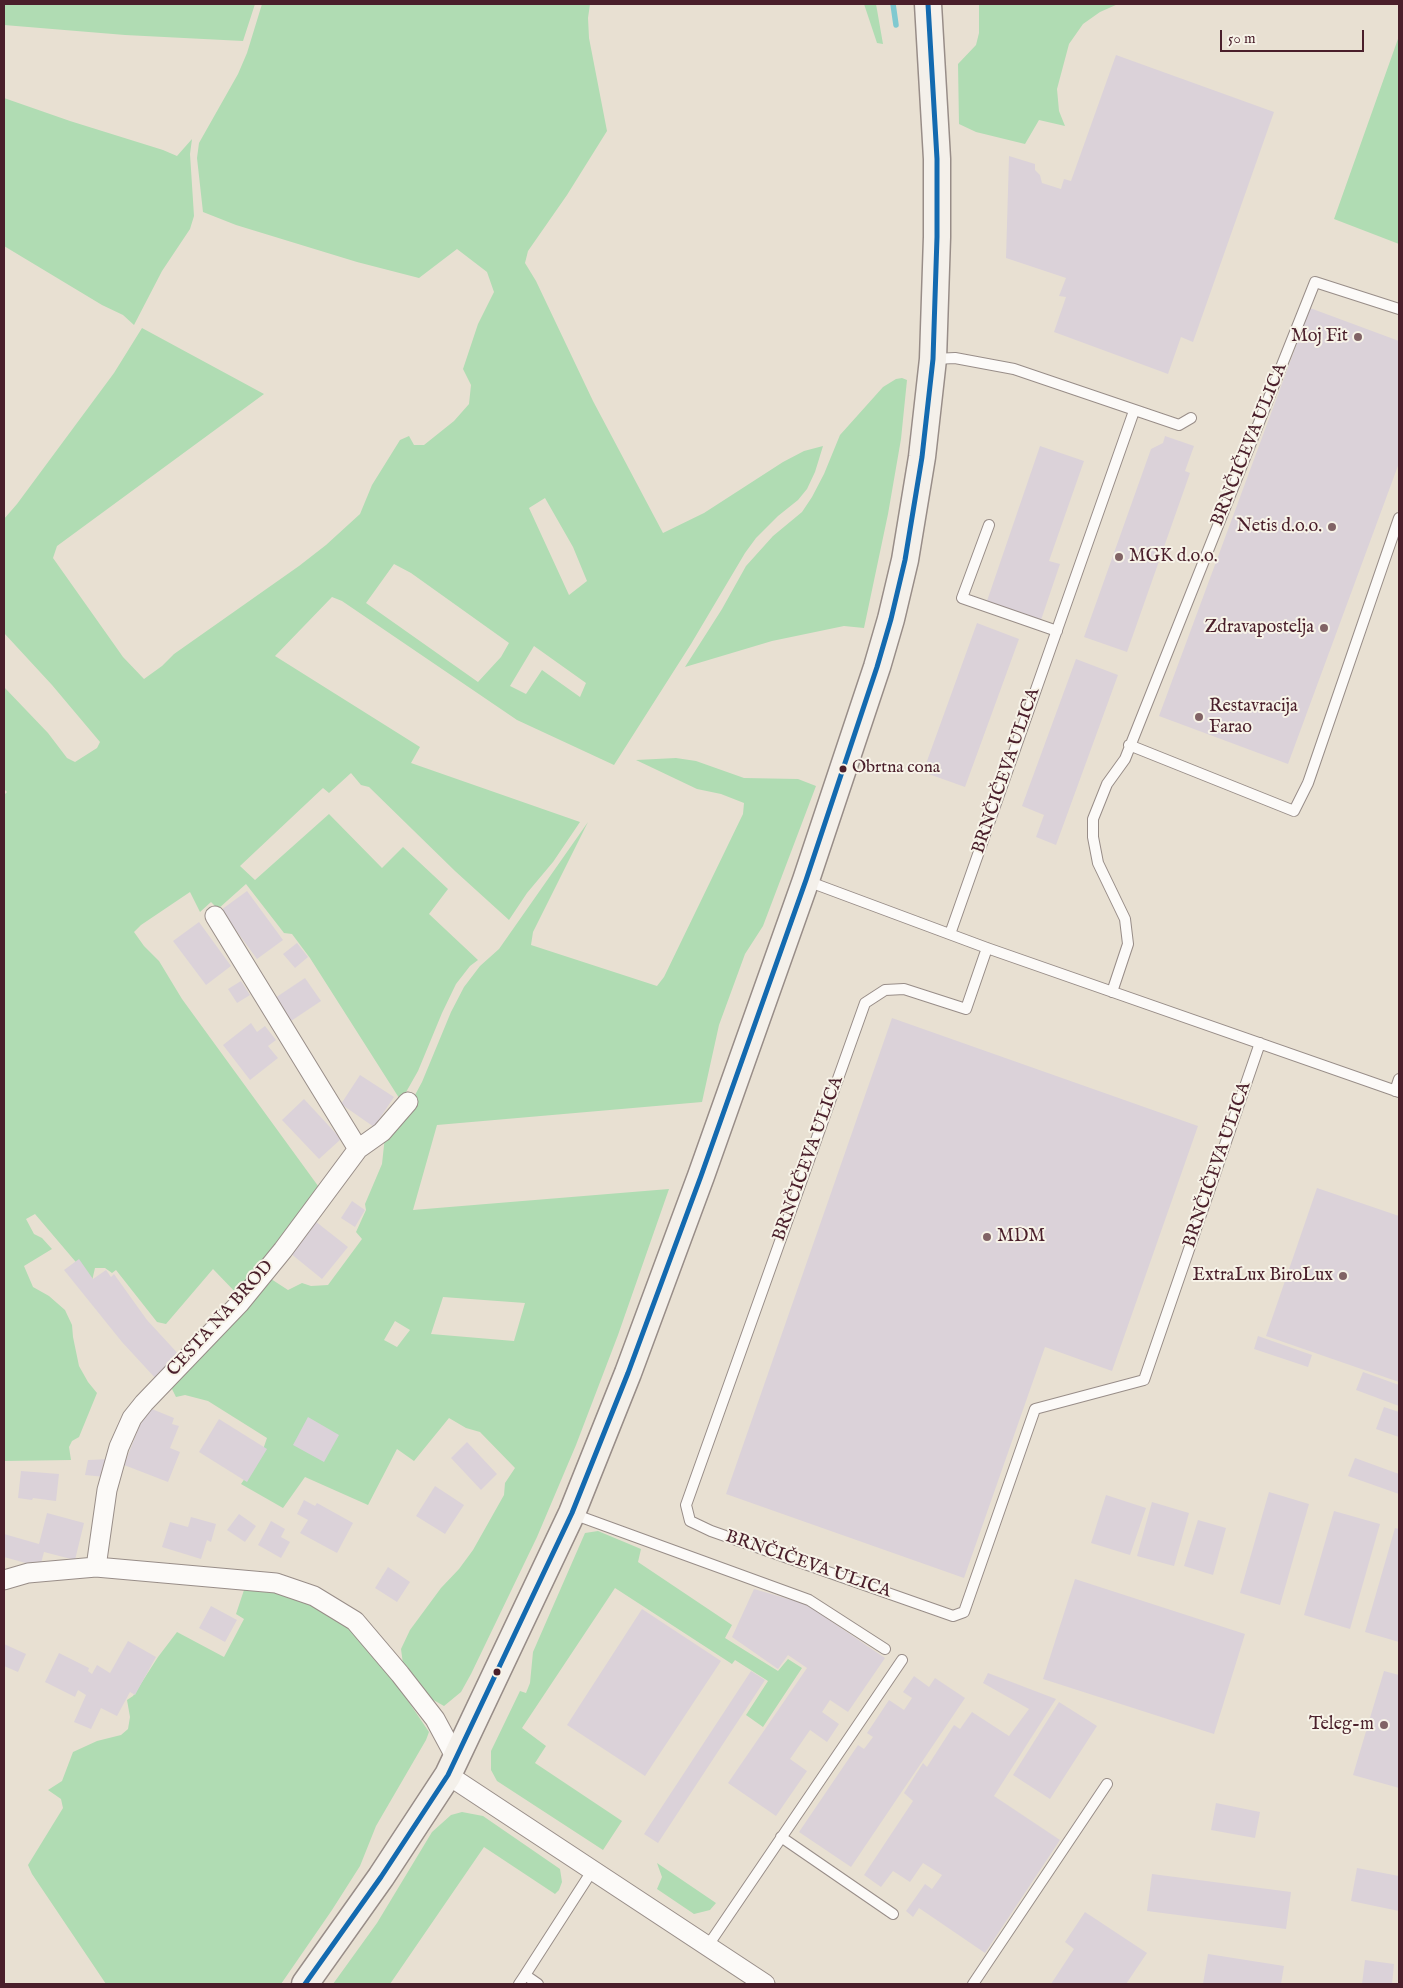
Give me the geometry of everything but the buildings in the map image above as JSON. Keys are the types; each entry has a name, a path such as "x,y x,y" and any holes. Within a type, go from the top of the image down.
{"street":[{"path":"305,1984 381,1877 452,1767 572,1513 628,1373 698,1185 806,880 877,668 905,560 920,467 933,359 937,237 937,159 928,4"},
{"path":"215,916 358,1148"},
{"name":"CESTA NA BROD","path":"96,1567 107,1490 119,1447 132,1418 144,1403 239,1304 283,1250 358,1148 382,1132 408,1102"},
{"path":"4,1565 28,1573"},
{"path":"4,1580 28,1573 96,1567 276,1583 314,1596 355,1621 400,1674 435,1719 452,1767 592,1871 765,1984"}],"lane":[{"name":"BRNČIČEVA ULICA","path":"1112,992 1128,944 1125,919 1098,863 1093,837 1093,819 1107,784 1125,759 1316,282 1399,309"},
{"path":"933,359 955,358 1014,369 1178,425 1191,418"},
{"name":"BRNČIČEVA ULICA","path":"950,934 1134,411"},
{"path":"1129,745 1294,811 1308,783 1399,518"},
{"path":"988,525 962,598 1057,631"},
{"path":"806,880 987,948 1397,1091 1399,1078"},
{"name":"BRNČIČEVA ULICA","path":"987,948 966,1009 904,989 885,990 864,1003 686,1505 690,1521 710,1531 953,1616 964,1612 1035,1409 1144,1380 1260,1043"},
{"path":"572,1513 809,1600 885,1649"},
{"path":"706,1947 902,1660"},
{"path":"973,1984 1107,1784"},
{"path":"782,1837 894,1914"},
{"path":"538,1984 522,1980 592,1871"}],"green space":[{"path":"4,4 255,4 243,41 125,35 4,25"},
{"path":"262,4 590,4 588,18 589,38 607,131 567,195 528,251 525,263 536,281 593,401 663,533 704,513 783,462 804,451 823,446 815,472 807,489 798,500 778,516 756,538 745,553 691,644 614,765 517,720 342,601 332,597 275,656 420,747 411,763 580,822 553,862 527,893 509,920 455,871 369,787 361,785 351,773 329,793 323,788 240,866 255,880 329,814 382,868 403,847 448,889 429,914 478,960 470,966 456,984 418,1071 401,1101 310,958 292,934 284,933 246,884 218,909 211,902 200,912 190,892 141,925 134,932 144,946 159,961 182,999 321,1190 239,1296 213,1269 166,1324 157,1322 116,1270 112,1273 105,1268 95,1268 92,1281 35,1214 26,1219 34,1234 42,1238 52,1249 24,1266 33,1287 49,1296 65,1310 72,1325 79,1366 97,1393 79,1437 72,1441 69,1447 71,1460 4,1461 4,795 7,792 4,789 4,687 48,733 67,758 75,762 97,748 100,742 52,685 4,633 4,519 114,373 142,328 264,394 57,546 53,558 123,657 144,679 162,666 174,654 299,566 326,545 360,514 372,485 400,440 409,436 414,445 424,445 454,421 469,404 471,385 463,369 478,324 494,292 487,272 457,249 419,278 357,262 236,225 203,212 197,158 199,143 238,74 247,53","holes":["545,498 573,547 587,581 569,595 529,508","394,564 411,573 509,643 501,657 478,682 366,603","534,646 586,683 580,697 542,670 526,694 510,686"]},
{"path":"864,4 876,4 883,44 877,43"},
{"path":"979,4 1118,4 1100,12 1083,24 1069,44 1057,89 1059,111 1065,126 1039,120 1025,144 976,132 959,124 958,64 976,45 979,33"},
{"path":"1399,36 1399,244 1334,219"},
{"path":"4,98 177,156 192,139 190,154 194,216 190,229 162,271 134,325 123,315 102,305 4,246"},
{"path":"902,378 907,380 901,439 888,514 864,628 844,626 772,641 685,667 722,609 746,566 773,536 802,512 824,474 840,435 883,387 896,379"},
{"path":"676,758 696,761 744,778 798,779 816,786 763,926 745,954 719,1025 702,1102 437,1125 413,1210 669,1189 618,1335 576,1445 537,1537 471,1674 461,1692 444,1706 428,1697 403,1664 401,1649 410,1630 441,1588 459,1569 473,1550 504,1495 505,1483 515,1468 480,1432 466,1428 449,1418 414,1461 397,1449 368,1505 305,1477 283,1508 241,1484 261,1455 267,1438 208,1401 185,1395 176,1397 170,1385 268,1277 288,1290 302,1283 311,1286 328,1285 362,1239 356,1232 366,1210 365,1204 382,1164 385,1136 408,1108 422,1082 451,1012 464,987 480,966 499,949 588,822 533,932 531,945 657,986 664,977 743,814 744,803 721,794 697,789 636,760","holes":["443,1297 525,1303 514,1341 431,1334","395,1321 410,1330 397,1347 384,1340"]},
{"path":"598,1531 641,1549 638,1562 732,1625 725,1638 778,1671 788,1659 802,1668 763,1727 746,1715 768,1681 735,1660 732,1664 615,1588 522,1728 546,1746 535,1763 622,1821 603,1850 497,1781 491,1770 491,1751 520,1691 526,1693 530,1683 533,1652 585,1533"},
{"path":"245,1587 278,1590 307,1600 337,1617 355,1633 398,1686 429,1732 376,1826 360,1866 281,1984 106,1984 32,1874 28,1865 63,1808 61,1799 48,1790 62,1781 73,1752 97,1741 121,1735 128,1729 130,1717 127,1700 133,1696 177,1632 224,1657 244,1619 236,1614"},
{"path":"462,1812 483,1816 560,1869 562,1882 559,1890 555,1894 484,1847 390,1984 333,1984 377,1923 432,1832 451,1815"},
{"path":"657,1863 716,1903 710,1910 694,1914 657,1889 662,1877"}],"waterway":[{"path":"893,4 896,25"}],"transit line":[{"path":"305,1984 381,1877 448,1775 572,1513 628,1373 701,1176 806,880 877,667 905,560 922,457 933,359 937,237 937,159 928,4"}],"place":[{"name":"Moj Fit","path":"1358,337"},
{"name":"Netis d.o.o.","path":"1332,527"},
{"name":"MGK d.o.o.","path":"1119,557"},
{"name":"Zdravapostelja","path":"1324,628"},
{"name":"Restavracija Farao","path":"1199,717"},
{"name":"Obrtna cona","path":"843,769"},
{"name":"MDM","path":"987,1237"},
{"name":"ExtraLux BiroLux","path":"1343,1276"},
{"name":"Teleg-m","path":"1384,1725"}]}
